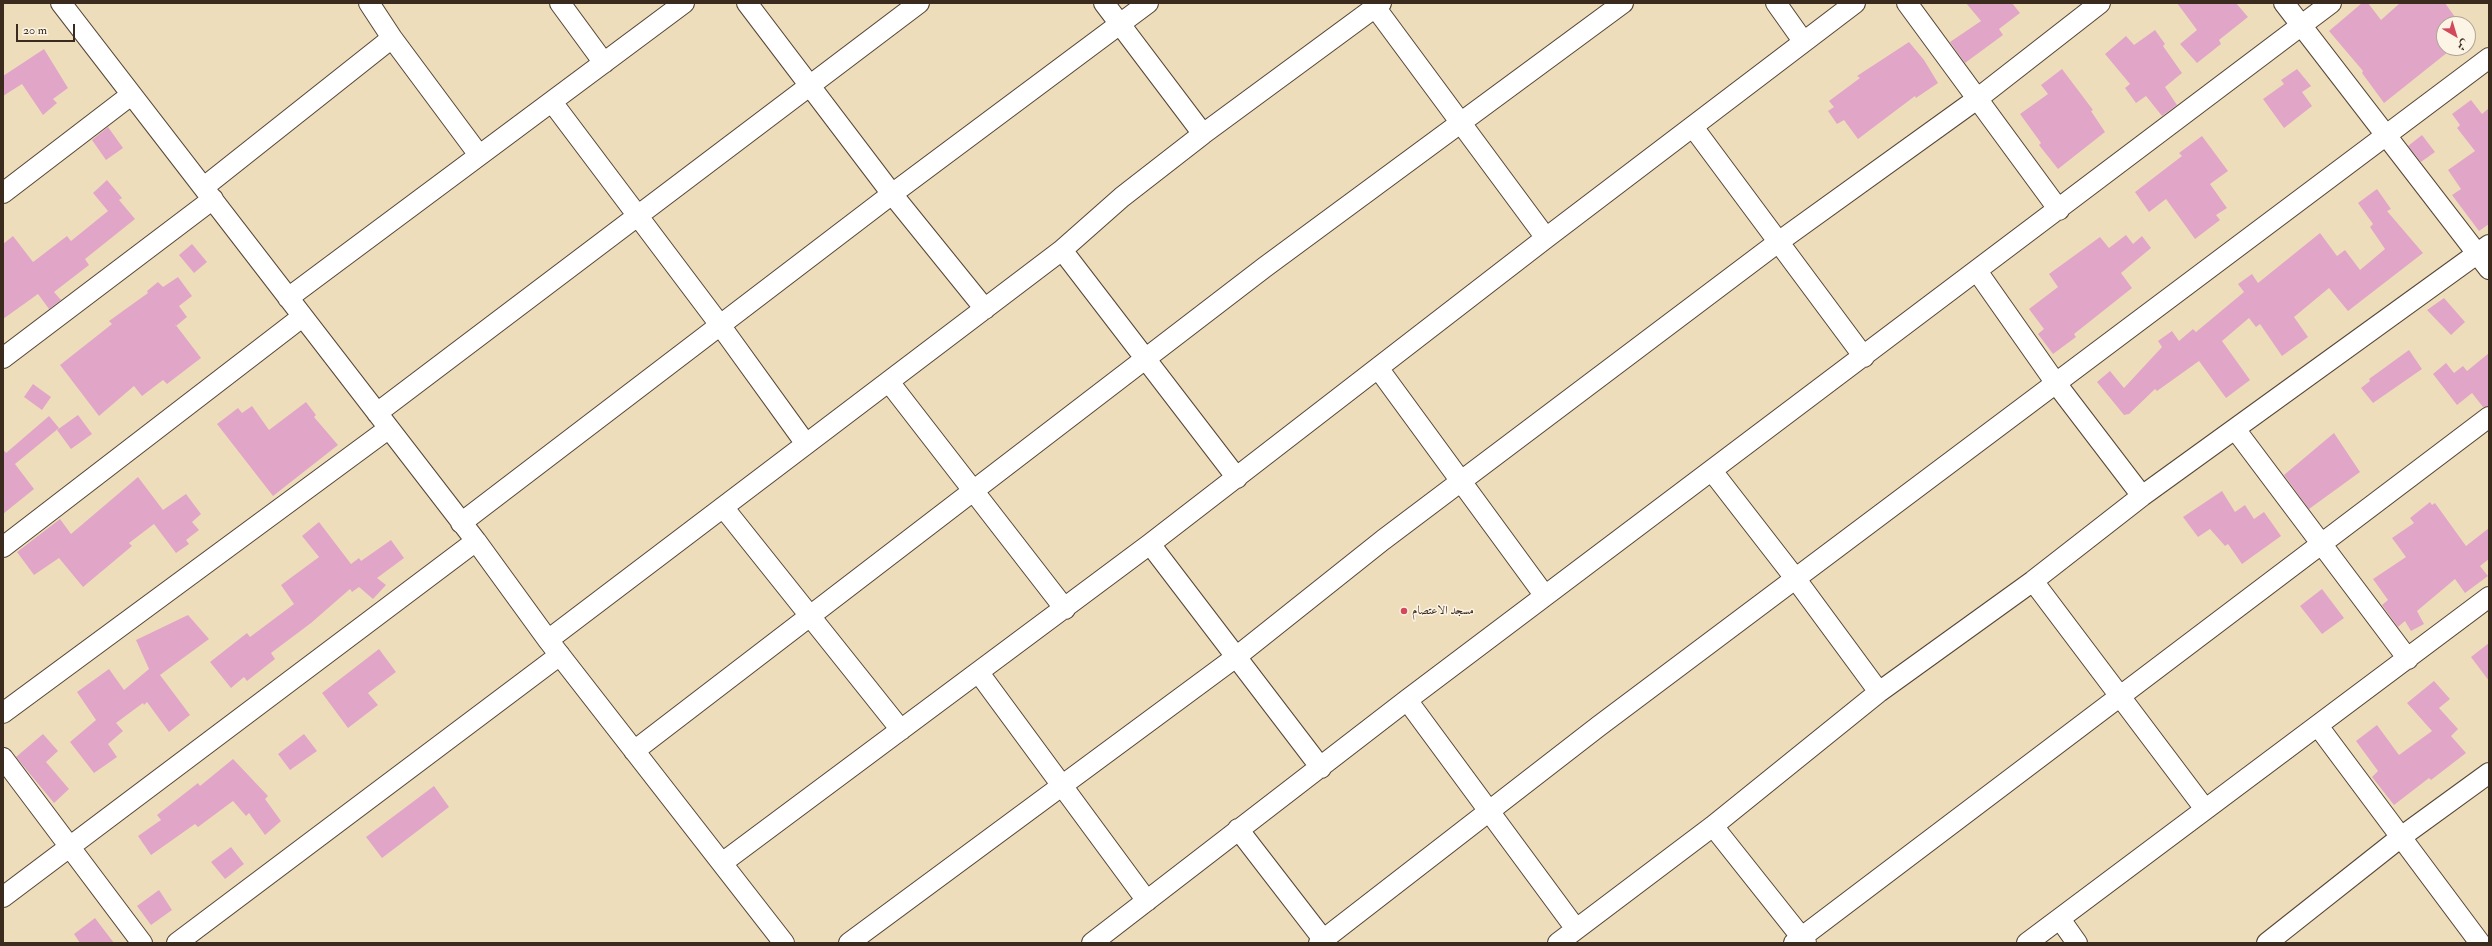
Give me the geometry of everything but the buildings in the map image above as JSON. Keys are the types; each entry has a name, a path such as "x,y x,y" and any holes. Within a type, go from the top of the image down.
{"street":[{"path":"62,3 131,95 209,193 388,429 476,541 554,648 784,943"},
{"path":"370,3 392,38 479,155"},
{"path":"560,3 604,63"},
{"path":"288,298 684,3"},
{"path":"746,3 811,86 892,194 985,309"},
{"path":"377,413 919,3"},
{"path":"1104,3 1121,23 1203,134"},
{"path":"461,523 892,194 1148,3"},
{"path":"634,751 810,618 1145,359 1459,122 1624,3"},
{"path":"1776,3 1804,41"},
{"path":"722,863 1065,609 1237,478 1546,238 1694,127 1855,3"},
{"path":"1908,3 2059,210"},
{"path":"849,943 1236,657 1383,540 1462,482 1777,243 1978,99 2100,3"},
{"path":"2284,3 2386,134 2483,249 2489,269"},
{"path":"1092,943 1238,829 1321,768 1407,700 2059,210 2331,3"},
{"path":"177,943 554,648 724,507 1062,250 1122,198 1203,134 1378,5 1459,122 1546,238"},
{"path":"3,358 209,193 392,38"},
{"path":"1238,829 1323,942 1488,811 2055,382 2489,58"},
{"path":"3,193 131,95"},
{"path":"552,102 720,326 806,444"},
{"path":"1694,127 1777,243 1864,357"},
{"path":"1558,943 1714,826 1879,692 2033,581 2142,496 2483,249"},
{"path":"1062,250 1237,478"},
{"path":"1977,271 2055,382 2142,496"},
{"path":"3,547 302,317"},
{"path":"1378,368 1545,596"},
{"path":"889,382 975,490 1065,609"},
{"path":"1714,826 1800,941 2320,544 2489,417"},
{"path":"3,713 388,429"},
{"path":"2235,429 2408,659"},
{"path":"1712,471 1796,578 1879,692"},
{"path":"724,507 810,618 901,730"},
{"path":"3,897 476,541"},
{"path":"1150,544 1321,768"},
{"path":"2033,581 2119,697 2205,809"},
{"path":"2027,943 2489,597"},
{"path":"979,673 1147,901"},
{"path":"1407,700 1576,929"},
{"path":"2318,726 2480,943"},
{"path":"3,758 142,943"},
{"path":"2267,943 2401,837 2489,772"},
{"path":"2060,919 2077,943"}],"place":[{"name":"مسجد الاعتصام","path":"1404,611"}]}
